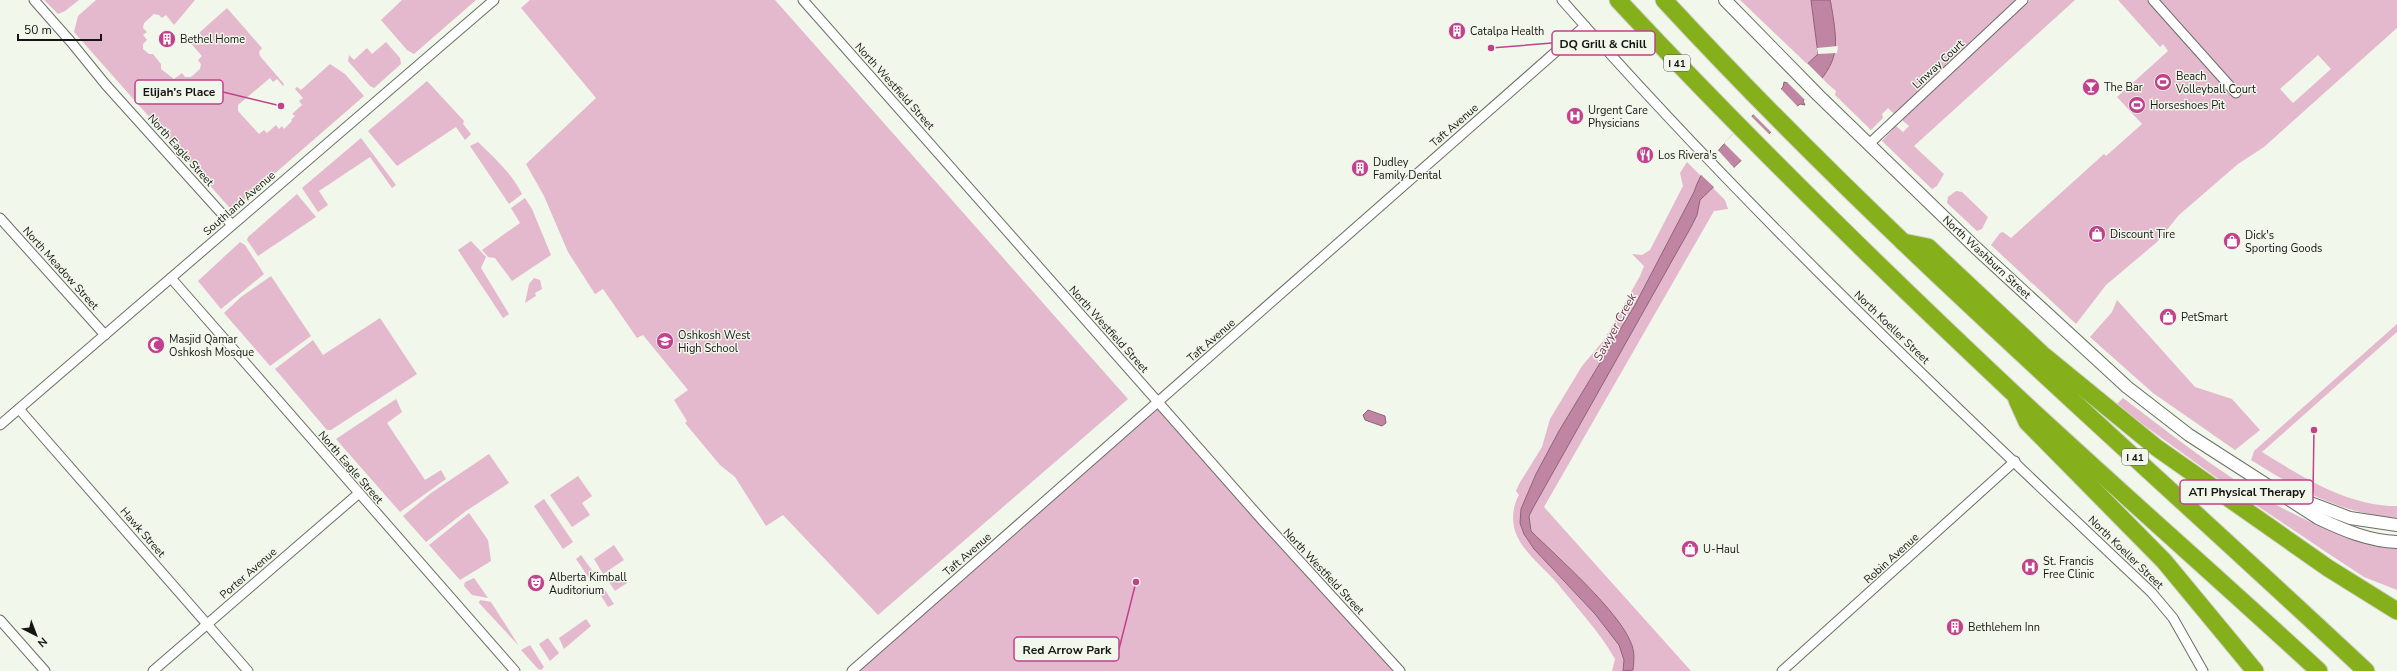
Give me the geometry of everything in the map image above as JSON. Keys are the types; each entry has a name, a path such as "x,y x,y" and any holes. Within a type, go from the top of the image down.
{"highway":[{"name":"I 41","path":"1618,0 1762,151 2015,394 2318,671"},
{"name":"I 41","path":"1664,0 1760,101 1903,242 2366,671"},
{"path":"1903,242 1928,248 2042,354 2158,448 2328,568 2397,611"},
{"path":"2015,394 2027,422 2164,561 2255,671"}],"street":[{"name":"North Eagle Street","path":"34,0 106,85 232,225"},
{"name":"Southland Avenue","path":"0,425 494,0"},
{"name":"North Westfield Street","path":"803,0 1263,521 1400,671"},
{"name":"North Koeller Street","path":"1562,0 1729,182 1834,288 2163,605 2186,638 2203,671"},
{"name":"North Washburn Street","path":"1725,0 1818,95 1976,248 2128,387 2188,434 2318,518 2341,530 2370,538 2397,542"},
{"name":"Linway Court","path":"1868,144 2023,0"},
{"path":"2153,0 2236,93"},
{"name":"Taft Avenue","path":"852,671 1585,26"},
{"name":"North Meadow Street","path":"0,218 104,335"},
{"name":"North Eagle Street","path":"171,278 358,494 515,671"},
{"name":"Hawk Street","path":"19,409 248,671"},
{"name":"Robin Avenue","path":"1782,671 2015,461"},
{"name":"North Washburn Street","path":"2271,487 2350,518 2397,525"},
{"name":"Porter Avenue","path":"153,671 358,494"},
{"path":"0,620 45,671"}],"shaded area":[{"path":"44,0 79,0 65,11 58,14"},
{"path":"96,0 195,0 174,25 166,15 162,18 159,15 154,14 144,23 143,28 147,32 143,35 147,40 143,44 143,49 149,54 153,54 161,64 161,69 174,79 182,73 185,77 191,77 200,69 201,64 198,60 202,56 187,39 189,37 191,40 227,8 262,48 259,52 260,56 284,84 283,86 277,79 273,82 270,78 238,105 238,111 259,134 264,130 267,133 276,125 279,129 282,126 284,129 295,116 292,114 302,105 299,101 303,98 295,89 297,87 301,90 330,64 345,74 364,96 236,207 229,207 74,32 78,16"},
{"path":"402,0 476,0 414,54 407,50 381,20"},
{"path":"530,0 775,0 1128,399 878,615 783,515 766,526 735,477 720,465 685,423 687,421 674,400 688,390 643,335 637,338 603,289 595,294 568,252 544,196 526,164 596,98 521,8"},
{"path":"1740,0 2017,0 1896,116 1888,108 1882,114 1883,118 1871,130 1835,95 1836,91"},
{"path":"1811,0 1830,0 1834,21 1835,47 1834,57 1830,66 1803,101 1805,105 1800,104 1700,200 1697,215 1691,227 1529,516 1531,531 1601,600 1624,630 1632,646 1634,660 1633,670 1623,671 1624,660 1619,645 1595,614 1534,549 1524,534 1520,523 1521,509 1536,474 1559,431 1635,305 1694,192 1700,177 1709,163 1732,135 1783,87 1784,82 1787,83 1818,54"},
{"path":"2030,0 2075,0 1914,146 1944,174 1937,186 1932,189 1882,141 1896,126 1903,132 1909,126 1902,120"},
{"path":"2118,0 2149,0 2174,28 2178,20 2159,0 2397,0 2397,28 2264,147 2238,164 2179,215 2157,242 2106,285 2076,324 1991,245 2000,233 2003,232 2011,238 2104,154 2106,156 2142,124 2117,97 2168,51 2163,44 2160,47","holes":["2318,55 2331,69 2293,103 2280,89"]},
{"path":"386,42 400,58 401,64 374,88 370,86 348,61 349,55 354,60 367,48 372,54"},
{"path":"427,81 464,121 463,124 471,134 465,140 456,127 397,166 368,131"},
{"path":"361,138 396,185 392,188 370,157 319,191 328,205 318,212 302,188"},
{"path":"478,142 508,173 522,194 509,204 470,146"},
{"path":"1687,162 1725,200 1728,209 1714,211 1544,507 1691,671 1612,671 1615,659 1602,639 1557,583 1525,549 1517,536 1513,520 1515,505 1519,495 1516,491 1542,447 1550,419 1582,366 1604,340 1640,276 1644,266 1632,254 1642,255 1650,250 1683,186 1680,173"},
{"path":"1956,191 1962,192 1988,217 1982,229 1977,231 1947,203 1948,197"},
{"path":"297,194 316,217 258,256 247,240 248,237"},
{"path":"525,198 532,209 551,255 512,281 495,258 488,257 482,250 520,223 511,208"},
{"path":"471,241 486,257 481,268 509,314 503,318 458,250"},
{"path":"240,242 245,245 264,274 221,309 198,281"},
{"path":"271,276 311,336 270,366 224,313 241,297"},
{"path":"534,278 540,280 542,289 535,293 536,296 525,303 529,284"},
{"path":"2117,300 2195,387 2232,399 2260,430 2235,450 2153,393 2090,337 2112,312"},
{"path":"380,318 417,374 331,430 327,430 275,369 313,340 323,355"},
{"path":"2397,324 2397,332 2262,452 2293,471 2343,496 2379,505 2397,506 2397,518 2377,516 2338,506 2285,481 2251,460 2254,451"},
{"path":"2123,398 2218,468 2287,511 2323,527 2360,540 2397,547 2397,590 2364,577 2228,486 2116,405"},
{"path":"396,399 402,412 387,423 425,480 441,470 446,479 400,512 336,439"},
{"path":"1158,402 1400,671 852,671"},
{"path":"1368,410 1385,416 1386,423 1382,426 1365,420 1363,415"},
{"path":"489,454 509,483 466,511 426,542 403,516 431,493"},
{"path":"578,476 592,496 582,503 590,515 572,527 550,495"},
{"path":"544,499 573,542 563,549 534,506"},
{"path":"469,513 488,540 491,561 460,580 429,545"},
{"path":"614,545 624,560 603,574 594,559"},
{"path":"581,555 597,577 591,581 576,559"},
{"path":"621,574 627,583 615,591 609,582"},
{"path":"474,578 488,598 472,595 464,586 465,582"},
{"path":"605,590 614,604 608,607 600,594"},
{"path":"480,600 491,602 519,646 479,603"},
{"path":"586,619 591,626 564,649 559,638"},
{"path":"548,638 559,653 550,661 539,644"},
{"path":"530,645 544,667 541,670 538,669 521,650"}],"pier":[{"path":"1838,46 1837,53 1818,54 1817,48"},
{"path":"1807,63 1824,80 1806,101 1786,81"},
{"path":"1780,88 1799,108 1772,133 1753,114"},
{"path":"1751,116 1770,135 1743,162 1724,143"},
{"path":"1717,149 1735,169 1715,188 1699,173"}],"place":[{"name":"Catalpa Health","path":"1457,31"},
{"name":"Bethel Home","path":"167,39"},
{"name":"DQ Grill & Chill","path":"1491,48"},
{"name":"Beach Volleyball Court","path":"2163,82"},
{"name":"The Bar","path":"2091,87"},
{"name":"Horseshoes Pit","path":"2137,105"},
{"name":"Elijah’s Place","path":"281,106"},
{"name":"Urgent Care Physicians","path":"1575,116"},
{"name":"Los Rivera's","path":"1645,155"},
{"name":"Dudley Family Dental","path":"1360,168"},
{"name":"Discount Tire","path":"2097,234"},
{"name":"Dick's Sporting Goods","path":"2232,241"},
{"name":"PetSmart","path":"2168,317"},
{"name":"Oshkosh West High School","path":"665,341"},
{"name":"Masjid Qamar Oshkosh Mosque","path":"156,345"},
{"name":"ATI Physical Therapy","path":"2314,430"},
{"name":"U-Haul","path":"1690,549"},
{"name":"St. Francis Free Clinic","path":"2030,567"},
{"name":"Red Arrow Park","path":"1136,582"},
{"name":"Alberta Kimball Auditorium","path":"536,583"},
{"name":"Bethlehem Inn","path":"1955,627"}],"water label":[{"name":"Sawyer Creek","path":"1615,327"}]}
